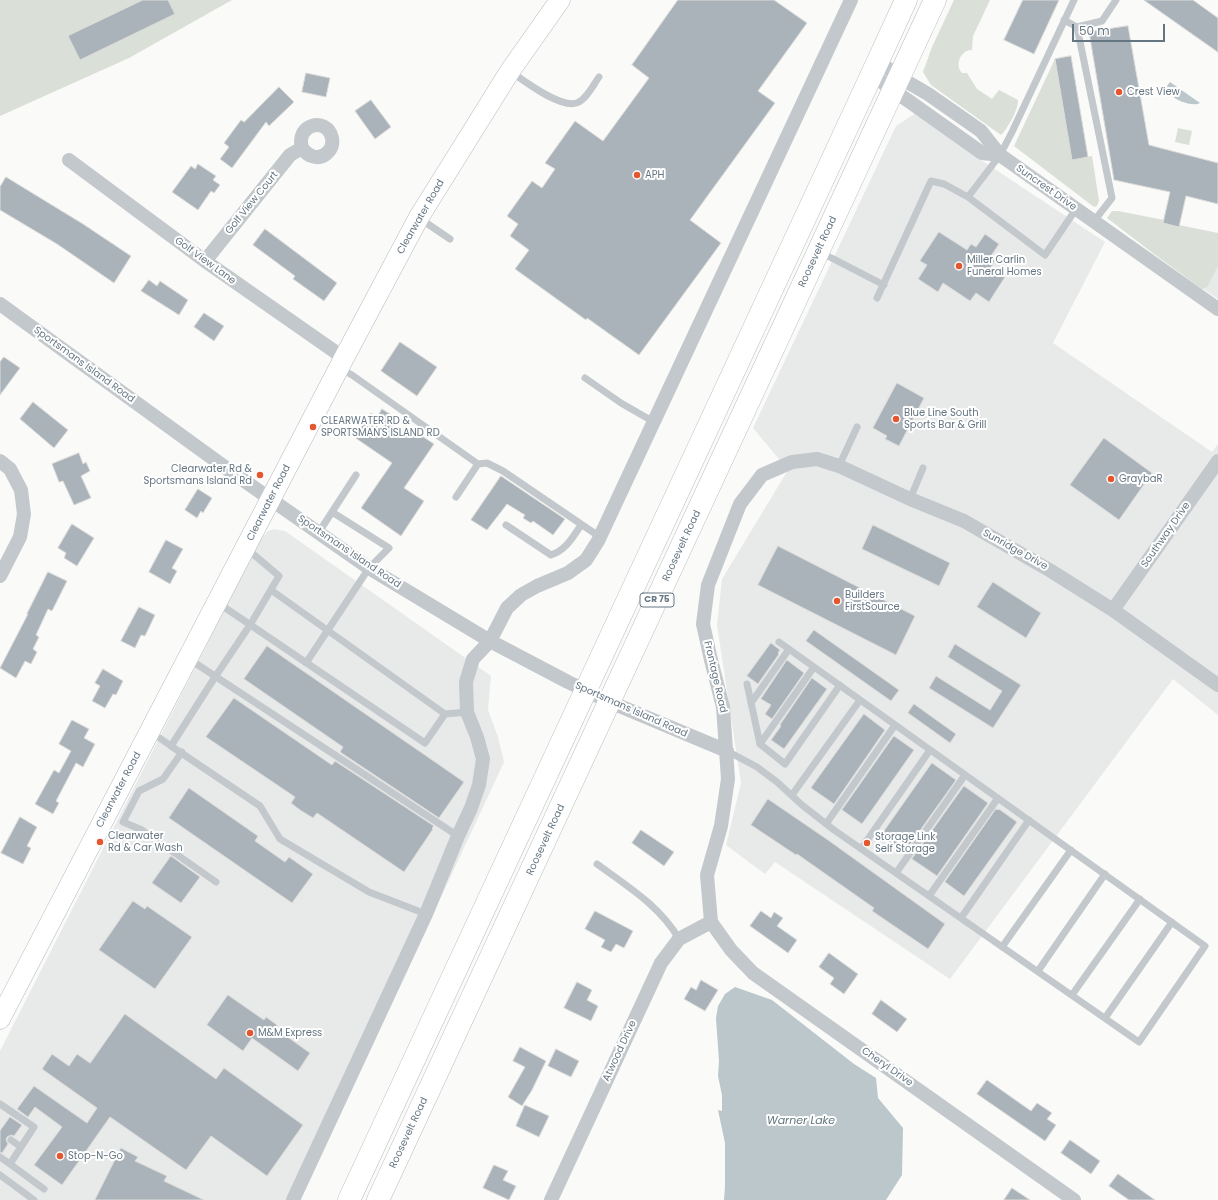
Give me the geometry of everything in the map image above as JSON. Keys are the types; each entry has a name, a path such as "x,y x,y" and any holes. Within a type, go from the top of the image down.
{"main road":[{"name":"CR 75","path":"349,1200 906,0"},
{"name":"Roosevelt Road","path":"378,1200 935,0"}],"street":[{"name":"Clearwater Road","path":"0,1019 115,818 150,731 419,217 510,71 560,0"},
{"path":"293,1200 426,914 471,808 479,785 483,758 477,736 466,712 466,682 473,659 490,641 507,608 520,595 568,573 586,560 600,537 851,0"},
{"path":"875,68 896,84 924,111 982,153 1000,155"},
{"name":"Golf View Court","path":"205,261 290,155 302,148"},
{"name":"Suncrest Drive","path":"1000,155 1218,309"},
{"name":"Golf View Lane","path":"69,160 342,363"},
{"name":"Sportsmans Island Road","path":"0,304 271,500 369,568 490,641 585,691 727,751"},
{"name":"Sunridge Drive","path":"792,462 818,459 839,466 910,499 964,521 1051,570 1114,610 1218,685"},
{"name":"Southway Drive","path":"1114,610 1218,460"},
{"path":"0,461 10,469 21,490 24,514 20,537 0,576"},
{"name":"Frontage Road","path":"711,922 707,875 721,826 728,779 723,707 703,624 708,585 740,504 762,475 792,462"},
{"name":"Atwood Drive","path":"551,1200 661,963 679,939 711,922"},
{"name":"Cheryl Drive","path":"711,922 732,950 753,973 1074,1200"}],"lane":[{"path":"968,198 1000,155 1074,0"},
{"path":"1064,20 1077,27 1102,20 1116,0"},
{"path":"1077,27 1112,198 1094,221"},
{"path":"510,71 545,94 570,104 579,102 586,96 599,77"},
{"path":"877,298 931,180 944,184 968,198 1044,255 1076,209"},
{"path":"419,217 450,239"},
{"path":"819,251 884,285"},
{"path":"342,363 352,375 478,464 487,463 503,471 600,537"},
{"path":"585,378 621,403 654,422"},
{"path":"839,466 857,427"},
{"path":"456,497 478,464"},
{"path":"910,499 923,468"},
{"path":"319,532 356,475"},
{"path":"306,663 369,568 389,548 332,512"},
{"path":"506,525 551,555 567,545 581,525"},
{"path":"171,746 250,625 279,576 246,548"},
{"path":"272,590 445,714 466,712"},
{"path":"217,603 425,744 445,714"},
{"path":"727,751 757,766 826,824 1139,1042 1206,946 779,642"},
{"path":"751,703 789,649"},
{"path":"188,659 458,836"},
{"path":"760,744 814,667"},
{"path":"747,684 760,744 785,764 840,685"},
{"path":"792,795 860,700"},
{"path":"826,824 895,725"},
{"path":"150,731 260,806 280,839 369,892 426,914"},
{"path":"861,849 930,750"},
{"path":"182,752 163,779 140,791 115,818 142,830 216,882"},
{"path":"896,873 965,775"},
{"path":"929,896 998,798"},
{"path":"961,918 1029,820"},
{"path":"1002,947 1071,850"},
{"path":"597,864 658,910 672,926 679,939"},
{"path":"1038,972 1105,874"},
{"path":"1072,995 1140,899"},
{"path":"1105,1018 1172,922"},
{"path":"1,1106 34,1127 10,1164"},
{"path":"11,1140 21,1148"},
{"path":"0,1157 44,1189"},
{"path":"0,1175 34,1200"}],"shaded area":[{"path":"0,0 232,0 129,58 0,116"},
{"path":"954,0 990,0 973,36 972,50 965,52 962,55 959,66 962,73 967,73 977,89 992,99 999,90 1018,100 1017,108 1012,119 1001,135 931,85 923,72 932,47"},
{"path":"1055,59 1072,160 1092,156 1099,201 1097,206 1094,207 1014,146"},
{"path":"916,113 981,160 1105,242 1053,343 1212,452 1218,444 1218,715 1173,679 950,979 775,862 765,874 726,845 741,783 717,625 722,579 788,470 753,428 896,126"},
{"path":"1178,128 1192,131 1189,145 1175,142"},
{"path":"1112,211 1164,220 1163,223 1179,227 1179,225 1218,233 1218,266 1207,287 1202,289 1107,218"},
{"path":"1218,259 1218,299 1199,286"},
{"path":"274,529 285,531 491,676 488,710 498,737 504,762 300,1200 0,1200 0,1051 260,540 268,531"}],"water":[{"path":"1170,82 1200,103 1189,104 1171,95 1167,86"},
{"name":"Warner Lake","path":"735,987 772,1000 854,1064 876,1078 878,1098 903,1128 902,1175 886,1200 724,1200 725,1143 718,1110 722,1111 722,1095 718,1076 719,1061 716,1018 718,1006 725,994"}],"building":[{"path":"143,0 168,0 175,14 80,60 68,36"},
{"name":"APH","path":"678,0 774,0 807,23 758,91 775,103 690,220 721,243 639,355 587,318 586,320 515,269 529,250 510,236 518,224 507,216 532,181 542,188 555,169 545,163 575,121 603,141 649,78 632,65"},
{"path":"1023,0 1059,0 1034,54 1004,40"},
{"path":"1144,0 1193,0 1218,18 1218,52"},
{"name":"Crest View","path":"1128,26 1149,145 1218,163 1218,204 1186,196 1179,227 1163,223 1170,192 1114,180 1089,32"},
{"path":"1071,56 1088,157 1072,160 1055,59"},
{"path":"306,73 330,78 326,97 302,92"},
{"path":"279,87 294,102 269,126 266,122 232,168 220,159 229,147 224,143 241,120 244,122"},
{"path":"371,100 391,127 375,139 355,111"},
{"path":"198,164 216,176 213,180 220,185 214,193 211,191 198,210 172,192 191,166 195,169"},
{"path":"6,177 83,224 131,256 114,283 57,244 0,210 0,187"},
{"path":"265,229 337,283 324,301 293,279 295,276 253,245"},
{"name":"Miller Carlin Funeral Homes","path":"939,232 967,250 971,244 976,247 985,234 999,244 991,256 995,260 991,267 1005,277 989,302 976,293 970,301 943,283 938,292 918,279 927,265 920,261"},
{"path":"149,280 157,286 160,281 188,300 179,315 141,291"},
{"path":"204,313 224,326 214,341 194,327"},
{"path":"400,342 437,367 417,396 381,371"},
{"path":"4,357 20,368 0,395 0,362"},
{"name":"Blue Line South Sports Bar & Grill","path":"897,383 924,398 899,446 885,439 887,436 873,428"},
{"path":"33,402 68,430 54,448 20,419"},
{"path":"382,409 398,419 392,428 408,438 413,430 434,444 404,488 424,501 401,536 361,508 392,463 354,437 371,413 377,417"},
{"name":"GraybaR","path":"1104,438 1152,473 1119,520 1070,485"},
{"path":"79,453 83,464 86,462 90,471 81,476 91,498 74,505 63,481 59,482 52,464"},
{"path":"501,476 565,519 553,535 533,521 531,523 523,518 525,515 507,504 487,530 471,520"},
{"path":"198,489 212,498 203,513 201,511 197,518 185,510"},
{"path":"72,524 94,538 77,566 64,558 66,553 58,548"},
{"path":"873,525 950,563 939,586 862,549"},
{"path":"166,540 183,549 172,568 177,571 170,584 149,572"},
{"name":"Builders FirstSource","path":"778,546 915,616 896,655 758,585"},
{"path":"48,572 67,581 52,611 48,609 36,635 39,637 33,649 37,652 31,664 25,661 16,678 0,668"},
{"path":"993,582 1041,613 1026,638 977,607"},
{"path":"139,607 155,615 145,636 141,635 135,648 121,641"},
{"path":"814,630 899,690 891,701 806,641"},
{"path":"771,643 780,650 778,653 779,654 758,684 747,676"},
{"path":"955,644 1021,685 993,728 929,688 936,676 990,710 1002,691 948,657"},
{"path":"267,646 464,782 439,818 340,752 343,747 244,679"},
{"path":"787,660 804,673 772,719 765,714 771,705 761,699"},
{"path":"103,669 123,681 116,695 113,694 105,708 92,701 100,686 95,683"},
{"path":"812,678 827,689 784,749 771,740"},
{"path":"234,698 332,765 335,761 434,826 404,872 317,813 313,818 300,810 291,803 295,797 206,737"},
{"path":"914,704 956,734 950,743 908,713"},
{"path":"864,714 885,730 834,804 811,788"},
{"path":"72,720 89,729 84,738 95,744 83,767 76,763 56,801 59,803 53,814 35,804 54,770 59,773 71,751 59,744"},
{"path":"894,736 914,750 862,824 842,810"},
{"path":"932,763 956,780 904,853 880,837"},
{"path":"964,786 988,803 937,876 912,859"},
{"path":"189,788 258,836 255,841 285,862 289,857 313,874 292,903 169,818"},
{"path":"768,799 945,924 928,949 872,911 874,908 797,854 796,855 751,825"},
{"path":"996,809 999,809 1017,822 964,896 945,882"},
{"path":"20,817 37,827 27,846 31,848 23,864 1,853"},
{"path":"641,830 674,852 664,866 632,843"},
{"path":"171,856 200,877 181,903 152,883"},
{"path":"133,901 145,909 147,906 192,937 155,989 99,950"},
{"path":"595,911 633,931 624,948 616,944 611,952 601,947 605,940 585,929"},
{"path":"761,911 771,918 774,912 783,918 777,926 797,940 788,953 750,926"},
{"path":"829,953 858,974 844,994 830,984 834,978 819,967"},
{"path":"701,980 718,990 705,1011 684,999 691,987 696,990"},
{"path":"577,982 592,990 587,1000 598,1006 591,1021 564,1008"},
{"name":"M&M Express","path":"228,995 264,1020 266,1017 277,1025 275,1028 310,1053 298,1071 252,1038 243,1051 207,1025"},
{"path":"881,1000 907,1019 897,1032 872,1014"},
{"path":"125,1014 216,1079 224,1068 303,1125 267,1176 211,1136 186,1170 110,1117 62,1185 34,1165 62,1127 35,1107 28,1117 17,1109 34,1086 87,1123 97,1108 42,1069 52,1054 69,1066 77,1054 90,1063"},
{"path":"520,1047 546,1061 532,1090 522,1106 508,1097 525,1067 513,1061"},
{"path":"556,1049 579,1061 571,1077 548,1066"},
{"path":"987,1080 1031,1111 1037,1103 1052,1113 1047,1119 1056,1125 1045,1141 977,1094"},
{"path":"525,1105 549,1116 539,1137 516,1126"},
{"path":"10,1117 22,1125 14,1136 11,1135 7,1137 6,1140 8,1144 2,1153 0,1152 0,1131"},
{"path":"1070,1140 1100,1161 1091,1174 1061,1153"},
{"path":"121,1148 138,1157 135,1161 167,1176 164,1181 204,1200 95,1200"},
{"path":"494,1165 508,1171 503,1180 516,1186 509,1200 483,1188"},
{"path":"1118,1174 1155,1200 1129,1200 1109,1186"},
{"path":"1012,1188 1030,1200 1004,1200"}],"place":[{"name":"Crest View","path":"1119,92"},
{"name":"APH","path":"637,175"},
{"name":"Miller Carlin Funeral Homes","path":"959,266"},
{"name":"Blue Line South Sports Bar & Grill","path":"896,419"},
{"name":"CLEARWATER RD & SPORTSMAN'S ISLAND RD","path":"313,427"},
{"name":"Clearwater Rd & Sportsmans Island Rd","path":"260,475"},
{"name":"GraybaR","path":"1111,479"},
{"name":"Builders FirstSource","path":"837,601"},
{"name":"Clearwater Rd & Car Wash","path":"100,842"},
{"name":"Storage Link Self Storage","path":"867,843"},
{"name":"M&M Express","path":"250,1033"},
{"name":"Stop-N-Go","path":"60,1156"}]}
